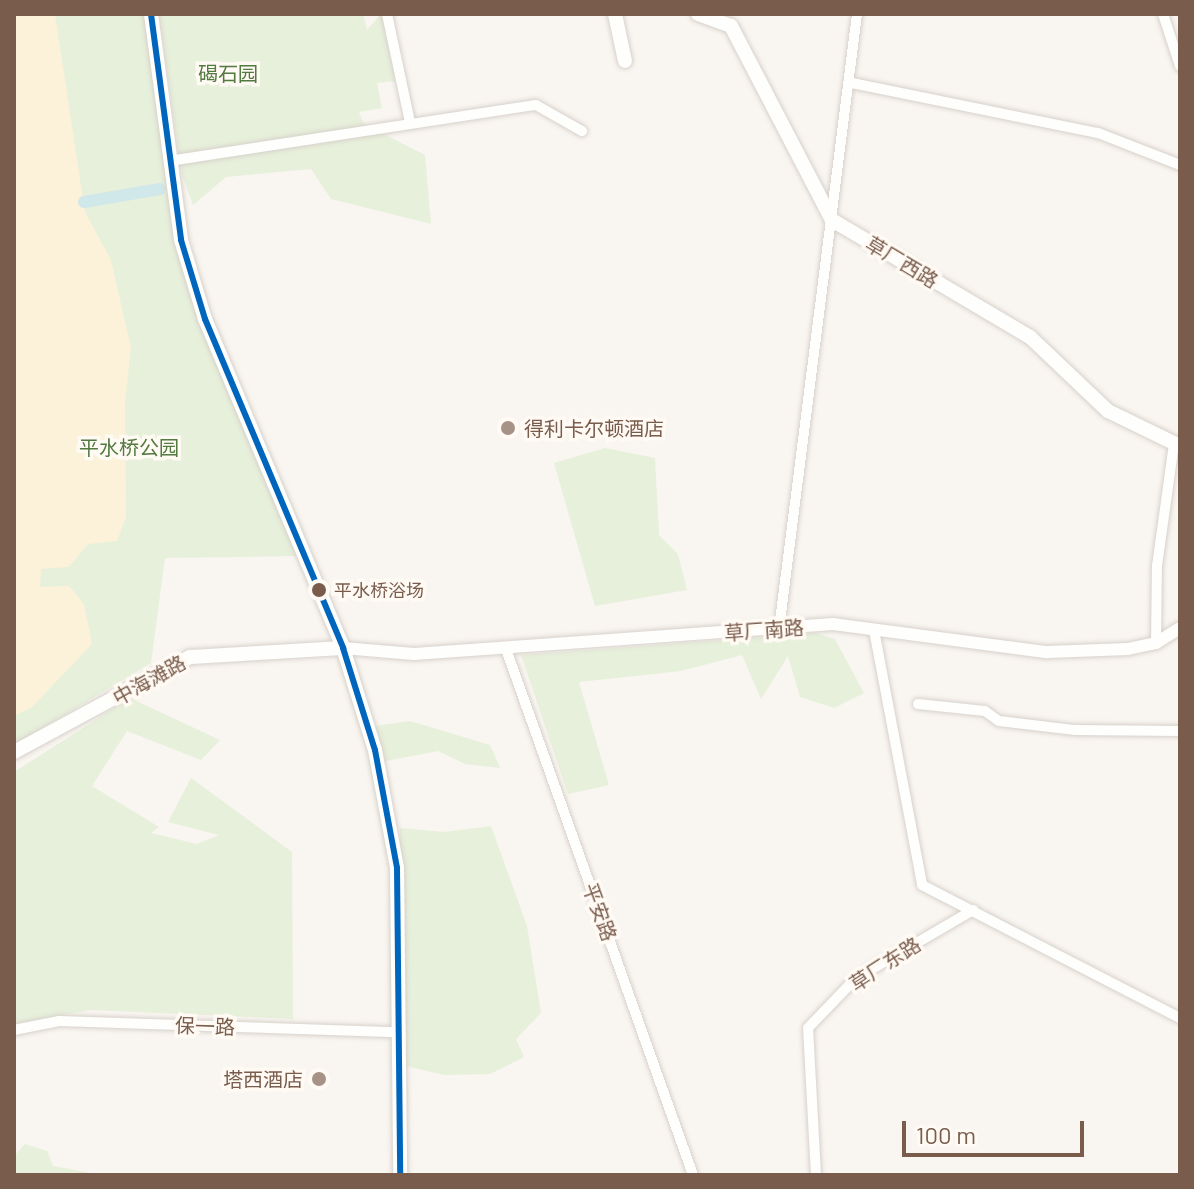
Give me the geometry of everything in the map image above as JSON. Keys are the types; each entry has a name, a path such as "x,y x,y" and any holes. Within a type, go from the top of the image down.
{"main road":[{"path":"151,14 181,240 205,319 343,648 375,750 397,868 400,1175"},
{"path":"615,14 625,61"},
{"path":"698,14 731,26 832,220"},
{"name":"草厂西路","path":"832,220 1030,337 1108,411 1177,445"},
{"name":"中海滩路","path":"14,752 190,657 343,648"}],"street":[{"path":"387,14 410,122"},
{"path":"779,629 852,83 857,14"},
{"path":"1163,14 1180,66"},
{"path":"852,83 1098,133 1180,165"},
{"path":"169,161 536,105 582,131"},
{"path":"1156,643 1157,566 1177,445"},
{"name":"草厂南路","path":"343,648 414,654 833,624 1047,652 1156,643 1180,628"},
{"path":"874,630 922,885 1180,1018"},
{"name":"平安路","path":"506,649 693,1175"},
{"path":"918,704 985,711 999,721 1075,730 1180,731"},
{"name":"草厂东路","path":"816,1175 808,1028 855,979 973,910"},
{"name":"保一路","path":"14,1030 59,1021 397,1032"}],"green space":[{"name":"平水桥公园","path":"14,14 146,14 176,228 298,556 165,558 151,663 14,745"},
{"name":"碣石园","path":"159,14 363,14 367,30 381,14 390,14 395,81 377,83 382,108 359,112 364,124 425,155 431,224 331,199 311,169 226,177 193,205 182,175"},
{"path":"605,448 655,458 659,535 678,554 687,590 595,606 554,463"},
{"path":"816,633 835,639 864,693 834,708 800,697 788,656 761,699 742,655 681,671 579,682 609,785 568,794 521,655"},
{"path":"130,698 220,740 201,760 127,731 92,786 159,827 151,833 197,844 219,835 168,822 191,778 292,852 293,1019 90,1010 14,1024 14,772"},
{"path":"410,721 490,745 500,768 465,764 438,751 376,763 368,727"},
{"path":"491,826 527,926 541,1013 516,1039 524,1057 490,1074 444,1075 401,1065 400,828 444,832"},
{"path":"25,1144 47,1151 53,1166 102,1175 14,1175 14,1156"}],"sand":[{"path":"14,14 55,14 85,212 111,260 131,348 125,402 126,517 117,541 88,544 69,567 41,569 40,587 69,586 84,604 92,644 32,707 14,716"}],"waterway":[{"path":"84,202 160,189"}],"transit line":[{"path":"151,14 181,240 205,319 343,648 375,750 397,868 400,1175"}],"place":[{"name":"得利卡尔顿酒店","path":"508,428"},
{"name":"平水桥浴场","path":"319,590"},
{"name":"塔西酒店","path":"319,1079"}]}
